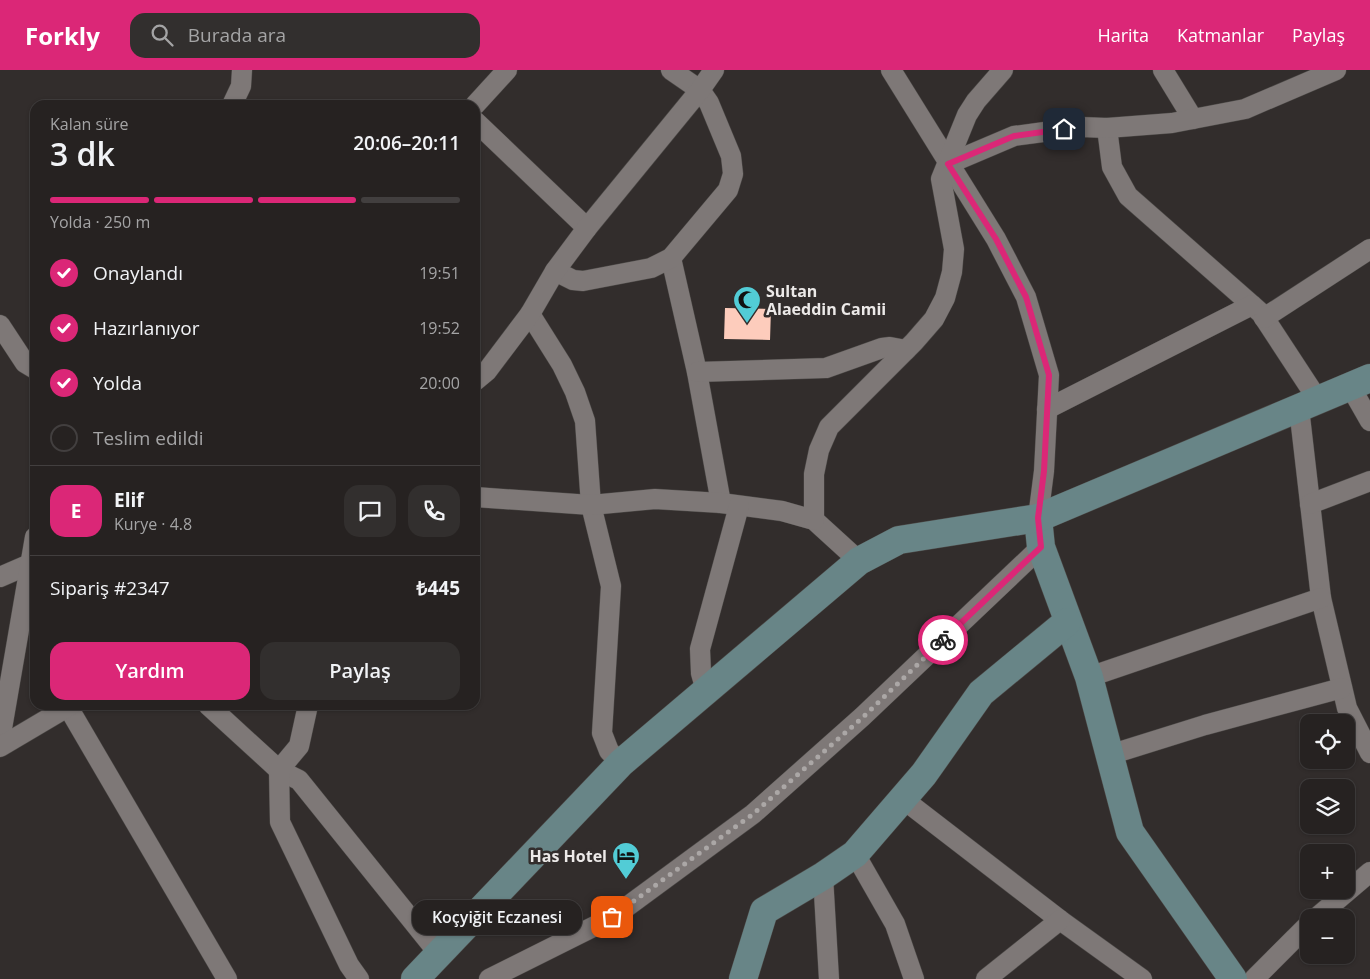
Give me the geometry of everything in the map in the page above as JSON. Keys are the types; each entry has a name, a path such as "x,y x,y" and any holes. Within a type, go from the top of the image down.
{"main road":[{"path":"417,979 621,763 859,561 899,540 1038,518 1360,382"},
{"path":"1038,518 1041,547 1067,622 1089,677 1130,832 1233,979"},
{"path":"743,979 764,911 823,876 855,854 924,774 981,693 1067,622"}],"street":[{"path":"234,100 241,86 242,70"},
{"path":"480,100 507,70"},
{"path":"555,271 573,280 583,281 651,268 671,258 728,190 732,174 731,156 709,103 700,90 671,70"},
{"path":"480,377 487,371 530,314 555,271 586,228 700,90 714,70"},
{"path":"814,520 814,474 819,450 829,427 906,350 934,319 945,298 952,272 954,249 941,180 958,131 966,116 976,101 1003,70"},
{"path":"1163,70 1192,119"},
{"path":"948,164 1014,136 1081,127 1107,128 1172,123 1245,109 1336,70"},
{"path":"893,71 916,113 996,239 1026,297 1049,375 1044,471 1038,518"},
{"path":"480,125 586,228"},
{"path":"1107,128 1112,168 1128,196 1258,312 1309,404 1310,504 1321,598 1347,708 1370,753"},
{"path":"1047,409 1258,312 1370,249"},
{"path":"671,258 730,504 700,649 701,673 706,691"},
{"path":"530,314 562,365 586,421 591,505 612,586 602,733 609,750 621,763"},
{"path":"1,331 25,363 30,366"},
{"path":"697,372 826,368 882,348 890,347 906,350"},
{"path":"1360,382 1370,421"},
{"path":"1310,504 1370,481"},
{"path":"480,497 591,505 655,499 730,504 782,511 814,520 859,561"},
{"path":"489,979 612,917 753,814 862,718 1041,547"},
{"path":"0,576 30,564"},
{"path":"0,740 30,564"},
{"path":"1089,677 1321,598"},
{"path":"1109,755 1205,725 1342,688"},
{"path":"0,747 63,710"},
{"path":"72,710 227,979"},
{"path":"213,710 279,770 299,780 439,954"},
{"path":"307,710 299,746 279,770 280,822 349,965 359,979"},
{"path":"903,799 1060,920 1142,979"},
{"path":"855,854 895,924 914,979"},
{"path":"1327,909 1370,872"},
{"path":"823,876 829,979"},
{"path":"986,979 1060,920"},
{"path":"1254,979 1300,933"}],"building":[{"name":"Sultan Alaeddin Camii","path":"725,308 771,309 770,340 724,339"}],"way so far":[{"path":"612,917 753,814 862,718 943,640"}],"place":[{"name":"Sultan Alaeddin Camii","path":"747,324"},
{"name":"Has Hotel","path":"626,880"},
{"name":"Koçyiğit Eczanesi","path":"612,917"}],"route":[{"path":"943,640 1041,547 1038,518 1044,471 1049,375 1026,297 996,239 948,164 1014,136 1064,129"}]}
